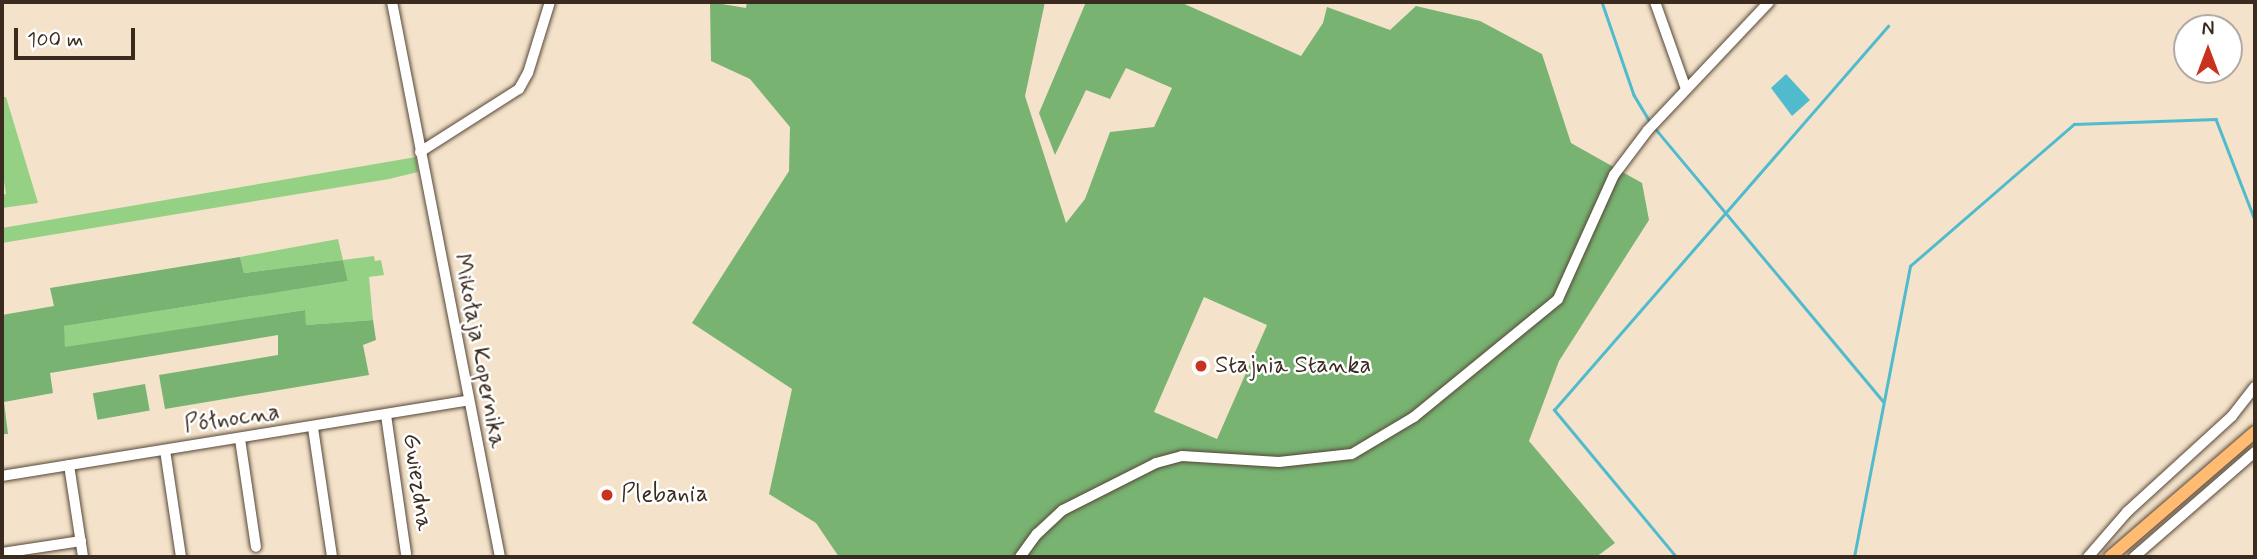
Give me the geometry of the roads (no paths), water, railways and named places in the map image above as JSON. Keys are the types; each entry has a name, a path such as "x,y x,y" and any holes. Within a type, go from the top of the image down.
{"main road":[{"path":"2110,557 2255,432"}],"street":[{"name":"Mikołaja Kopernika","path":"392,2 499,557"},
{"path":"420,152 435,145 523,84 550,2"},
{"path":"1655,2 1686,89"},
{"path":"1020,557 1037,534 1063,510 1156,463 1182,456 1279,462 1352,454 1415,417 1558,299 1614,175 1648,130 1769,2"},
{"path":"2088,557 2147,493 2232,416 2255,387"},
{"name":"Północna","path":"2,476 313,428 467,401"},
{"name":"Gwiezdna","path":"386,415 406,554"},
{"path":"313,428 332,557"},
{"path":"240,439 256,547"},
{"path":"165,450 181,557"},
{"path":"2134,557 2255,452"},
{"path":"69,465 83,557"},
{"path":"2,553 81,541"}],"water":[{"path":"1786,74 1810,100 1792,116 1771,88"}],"waterway":[{"path":"1602,2 1634,95 1650,122"},
{"path":"1676,557 1554,410 1888,26"},
{"path":"1854,557 1910,266 2074,124 2216,119 2255,220"},
{"path":"1654,127 1883,401"}],"place":[{"name":"Stajnia Stanka","path":"1201,366"},
{"name":"Plebania","path":"607,495"}]}
